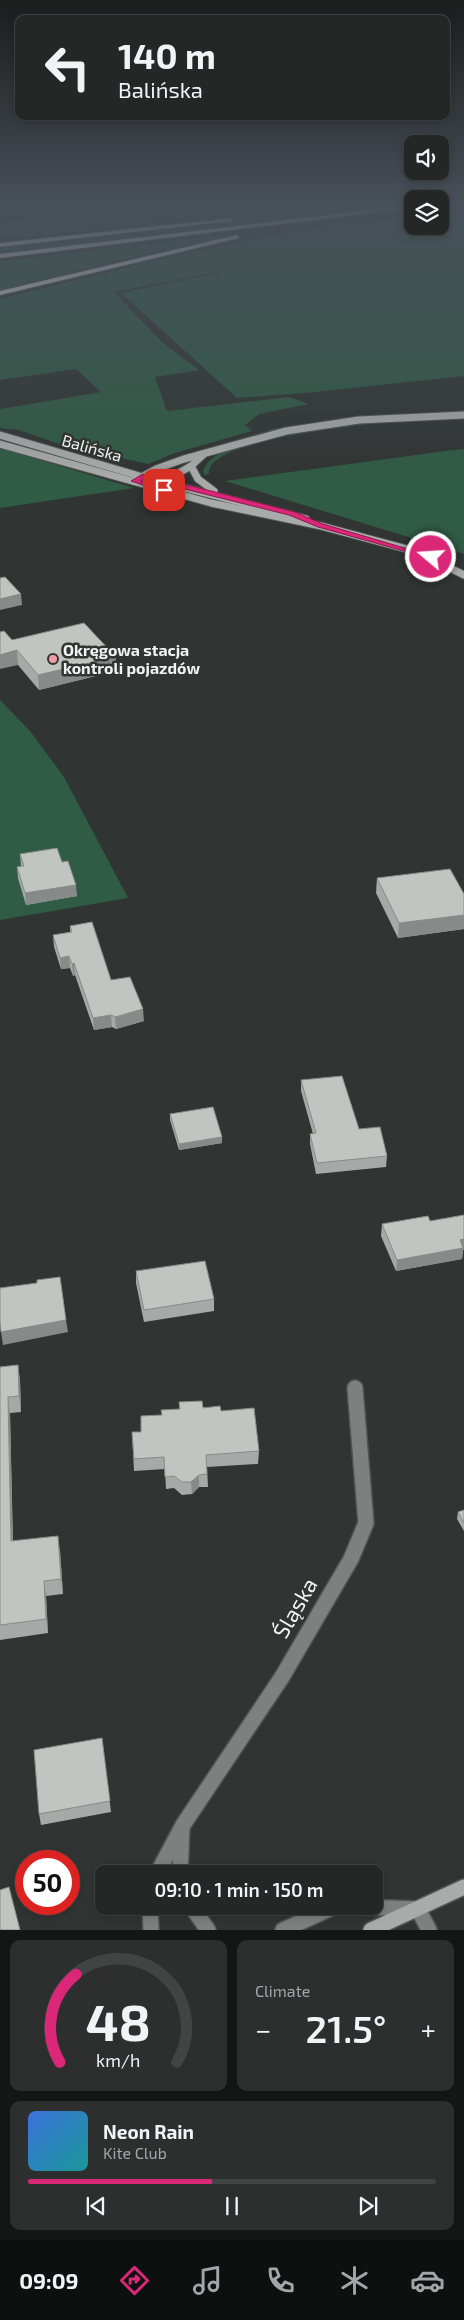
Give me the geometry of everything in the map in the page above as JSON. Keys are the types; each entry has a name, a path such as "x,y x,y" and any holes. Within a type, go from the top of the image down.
{"main road":[{"path":"134,481 166,465 264,436 315,426 376,419 464,415"},
{"name":"Balińska","path":"0,435 143,477 292,514 321,526"},
{"name":"Balińska","path":"0,444 269,517 321,526 418,552 462,573"},
{"path":"154,487 191,466 206,453"},
{"path":"191,466 204,485 234,499"},
{"path":"371,1930 464,1887"}],"street":[{"name":"Śląska","path":"162,1865 183,1825 282,1677 351,1559 366,1523 355,1388"},
{"path":"181,1865 183,1825"},
{"path":"283,1930 336,1906 418,1909 429,1930"},
{"path":"150,1915 151,1930"},
{"path":"197,1915 208,1930"}],"green space":[{"path":"120,298 162,342 199,370 155,377 167,411 289,397 309,404 259,414 245,425 252,431 175,453 148,464 62,445 19,430 0,428 0,409 101,392 76,369 0,380 0,299"},
{"path":"127,298 464,298 464,376 305,393 237,398"},
{"path":"357,417 267,431 151,464 272,429"},
{"path":"407,420 331,429 262,442 234,451 215,461 209,474 204,475 203,470 209,461 224,452 246,443 303,431 363,423"},
{"path":"0,448 134,488 0,508"},
{"path":"464,449 464,554 225,481 445,451"},
{"path":"0,700 30,731 64,777 128,898 0,920"}],"building":[{"path":"5,577 21,594 0,599 0,578"},
{"path":"84,623 116,657 38,675 17,650 0,655 0,632 4,631 12,640"},
{"path":"57,848 62,862 68,861 76,885 25,893 17,867 24,866 20,854"},
{"path":"450,869 464,894 464,915 399,923 377,878"},
{"path":"92,922 111,980 130,977 143,1009 115,1017 111,1015 93,1018 74,963 72,964 69,956 60,958 53,935 72,932 70,926"},
{"path":"342,1076 359,1129 380,1127 387,1156 317,1163 310,1134 316,1133 301,1080"},
{"path":"213,1107 222,1137 179,1144 170,1114"},
{"path":"464,1215 464,1239 460,1240 463,1248 397,1260 382,1224 428,1216 430,1221"},
{"path":"205,1261 214,1299 144,1310 136,1271"},
{"path":"60,1277 66,1320 1,1332 0,1288 37,1283 37,1280"},
{"path":"18,1365 19,1396 8,1397 11,1541 58,1536 61,1579 44,1581 46,1619 0,1625 0,1367"},
{"path":"202,1401 203,1408 220,1406 221,1411 254,1408 259,1451 206,1455 207,1474 199,1475 191,1482 182,1482 174,1476 165,1477 164,1457 134,1459 132,1432 141,1432 141,1416 162,1415 161,1410 180,1409 179,1402"},
{"path":"464,1510 464,1523 458,1512"},
{"path":"102,1738 110,1801 39,1814 34,1750"},
{"path":"9,1887 20,1930 0,1930 0,1890"}],"place":[{"name":"Okręgowa stacja kontroli pojazdów","path":"53,659"}],"route":[{"path":"164,490 134,481 143,477 253,504 292,514 321,526 431,557"}]}
